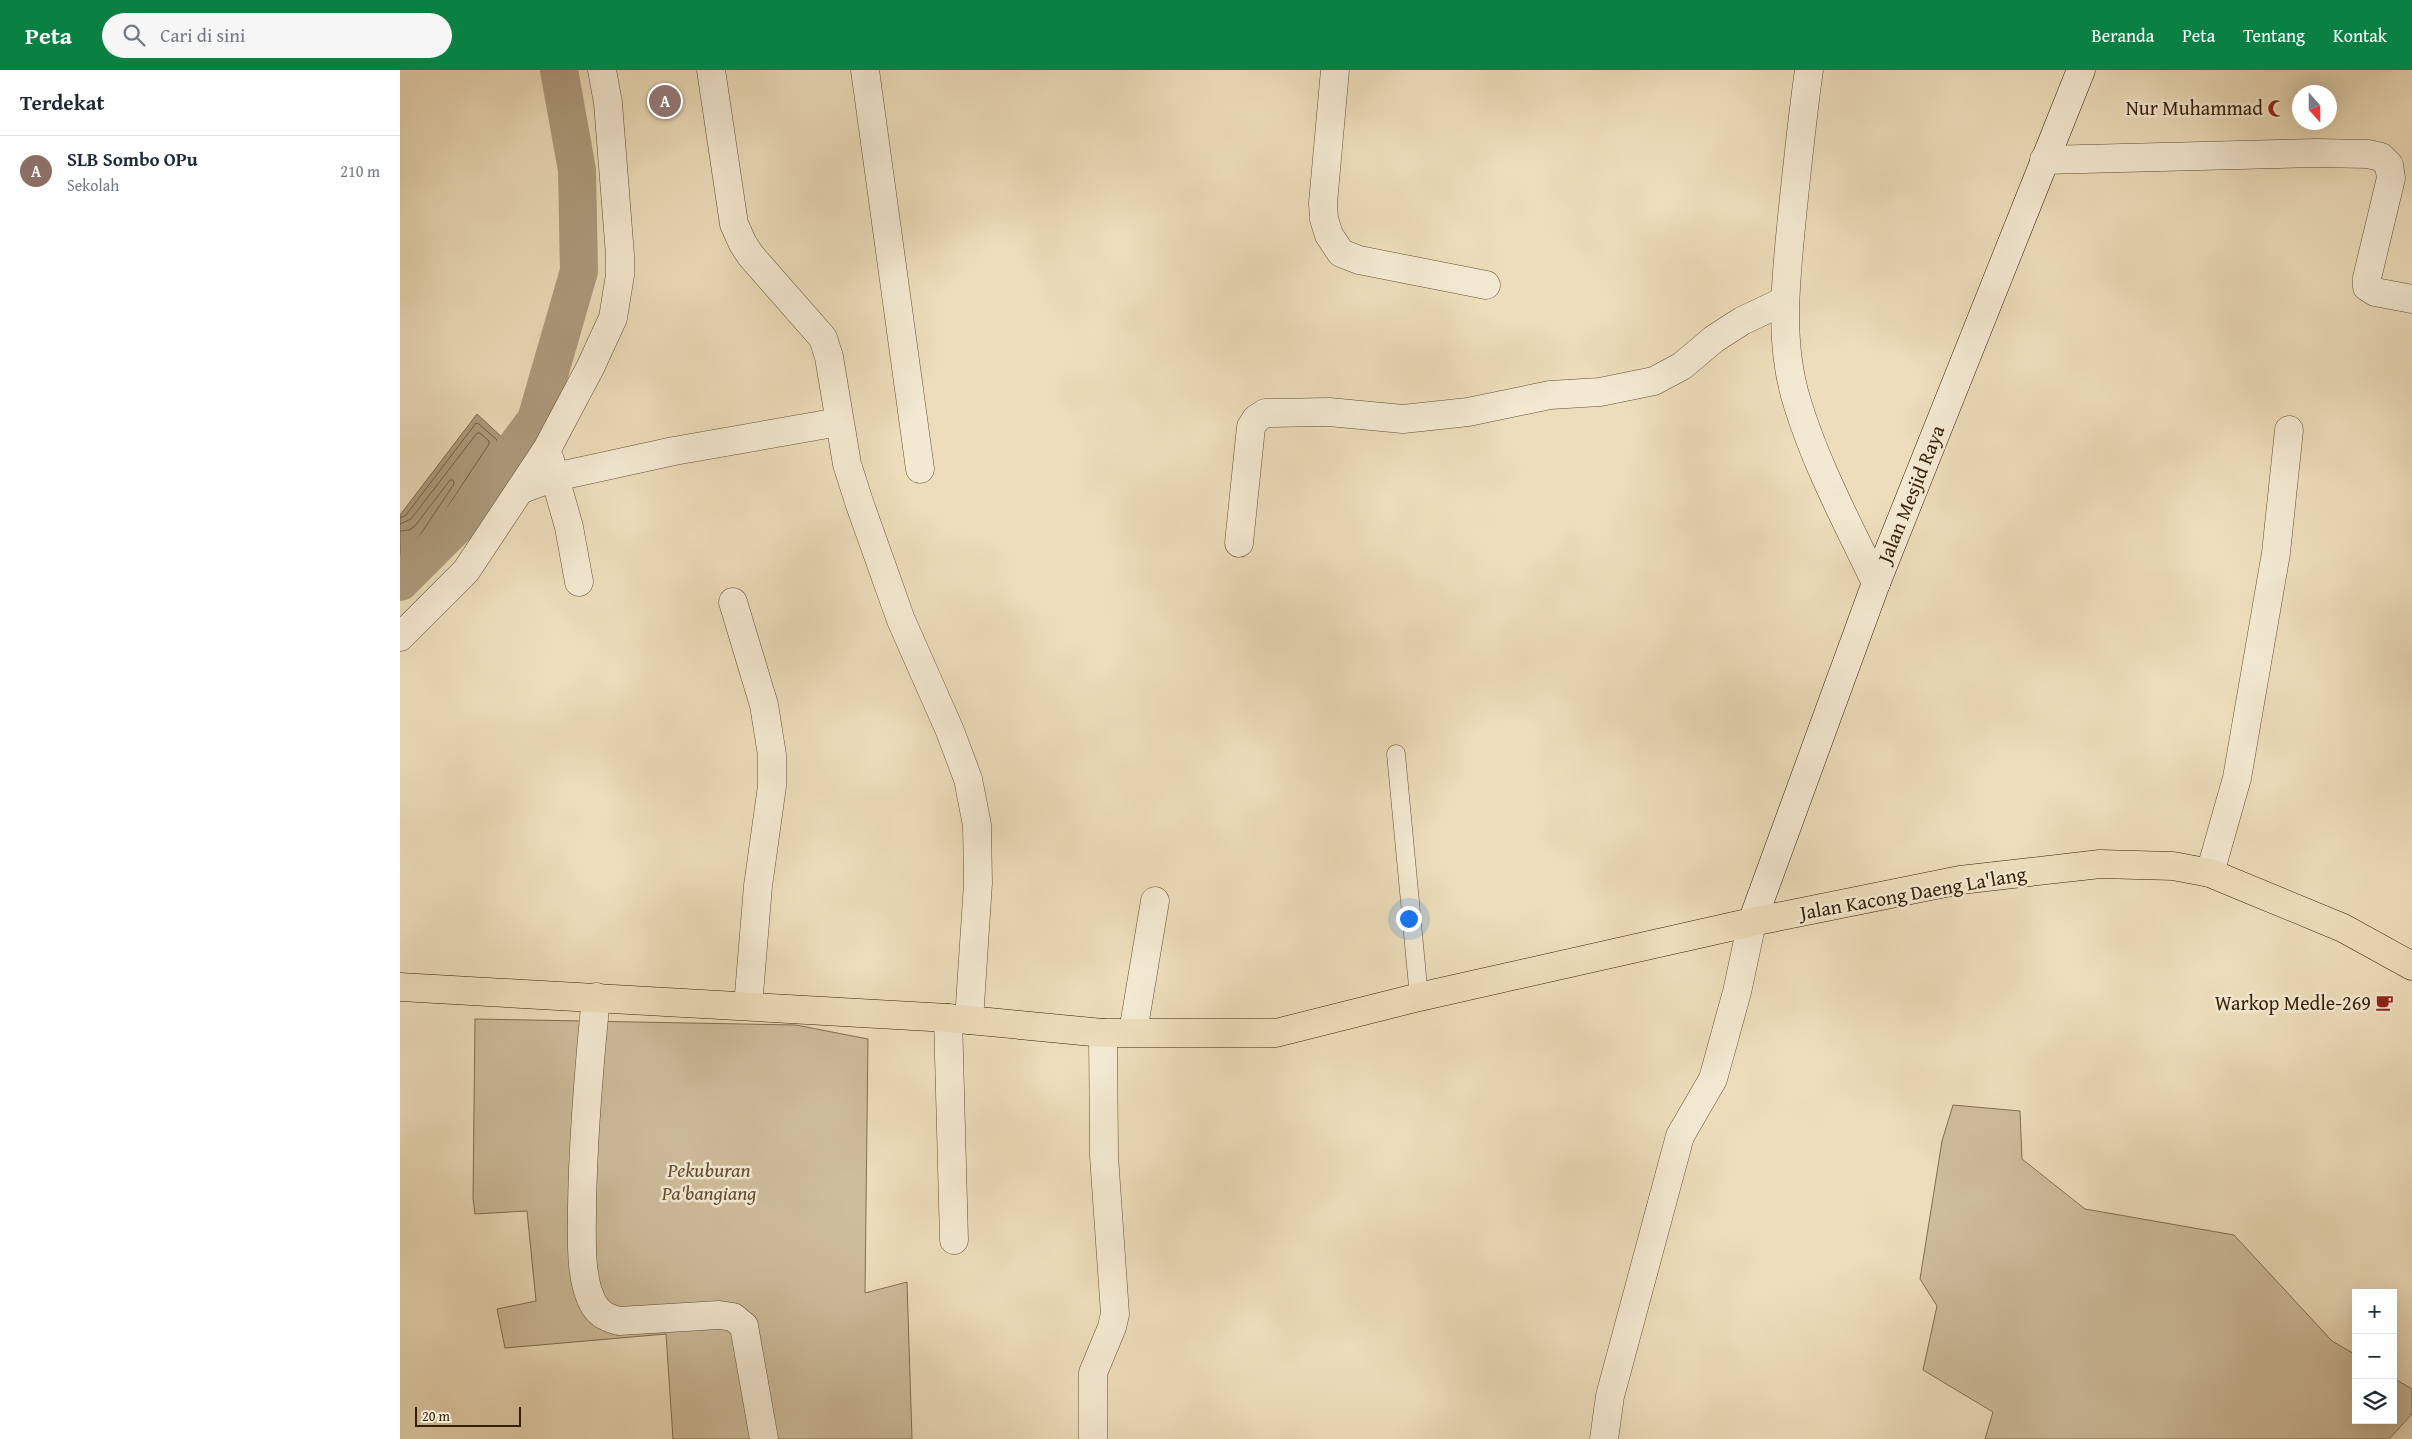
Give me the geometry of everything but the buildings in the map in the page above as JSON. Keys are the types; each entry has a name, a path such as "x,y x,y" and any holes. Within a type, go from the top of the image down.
{"main road":[{"name":"Jalan Kacong Daeng La'lang","path":"400,987 958,1019 1103,1033 1276,1033 1419,997 1752,922 1960,880 2100,864 2173,866 2210,873 2343,928 2412,966"}],"street":[{"path":"400,637 466,570 520,490 546,450 590,368 613,318 620,275 608,103 602,70"},
{"path":"711,70 734,224 751,256 823,338 829,357 847,464 859,502 898,611 950,731 968,779 977,825 978,883 958,1019 954,1240"},
{"path":"865,70 920,469"},
{"path":"1335,70 1323,203 1329,235 1341,253 1359,260 1486,285"},
{"path":"1809,70 1801,123 1784,302 1788,358 1796,401 1817,458 1876,583"},
{"name":"Jalan Mesjid Raya","path":"1604,1439 1610,1396 1680,1136 1713,1079 1737,992 1752,922 1876,583 2081,70"},
{"path":"2044,160 2316,153 2368,154 2381,157 2389,165 2391,178 2366,278 2367,287 2375,292 2412,299"},
{"path":"1239,543 1251,427 1256,419 1266,413 1329,412 1403,419 1468,412 1550,394 1600,392 1654,381 1682,366 1714,339 1742,321 1784,302"},
{"path":"520,490 555,477 674,451 839,422"},
{"path":"2210,873 2241,758 2276,553 2289,430"},
{"path":"546,450 569,527 579,582"},
{"path":"733,602 764,705 772,755 772,786 758,886 748,1006"},
{"path":"1133,1032 1155,901"},
{"path":"596,997 583,1136 582,1238 586,1281 594,1304 605,1317 619,1321 719,1315 733,1317 744,1326 764,1439"},
{"path":"1093,1439 1092,1373 1112,1326 1115,1314 1104,1156 1103,1033"}],"lane":[{"path":"1396,754 1419,997"}],"green space":[{"name":"Pekuburan Pa'bangiang","path":"475,1019 796,1025 868,1039 865,1293 907,1282 912,1439 673,1439 666,1334 505,1348 497,1309 536,1301 527,1211 475,1214 473,1198"},
{"path":"1953,1105 2020,1111 2022,1159 2085,1209 2234,1235 2332,1341 2352,1353 2352,1424 2397,1424 2397,1380 2412,1389 2412,1414 2389,1439 1985,1439 1993,1412 1923,1370 1937,1306 1920,1279 1942,1141"}],"water":[{"path":"477,414 505,440 400,599 400,515"}],"waterway":[{"path":"400,582 459,523 536,420 579,271 577,170 559,70"}],"place":[{"name":"SLB Sombo OPu","path":"665,101"},
{"name":"Nur Muhammad","path":"2277,108"},
{"name":"Warkop Medle-269","path":"2385,1003"}]}
